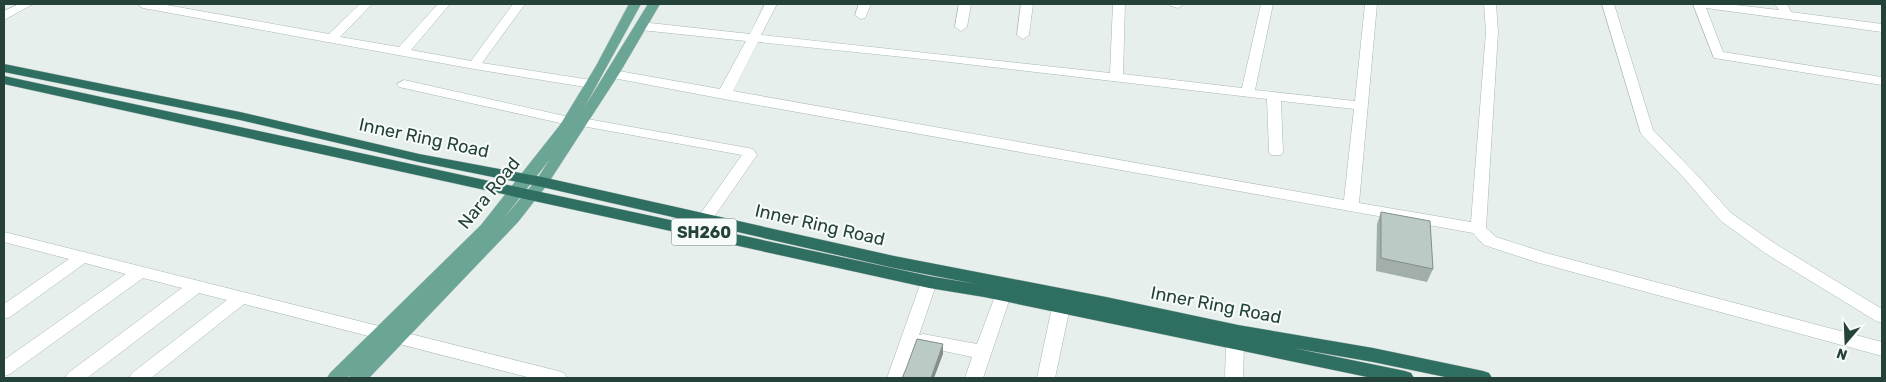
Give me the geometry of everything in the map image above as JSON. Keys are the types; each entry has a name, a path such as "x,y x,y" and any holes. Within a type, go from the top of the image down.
{"highway":[{"name":"Inner Ring Road","path":"4,68 240,116 419,158 542,182 894,262 1096,301 1238,332 1374,355 1483,378"},
{"name":"Inner Ring Road","path":"4,80 929,282 1003,295 1405,378"}],"main road":[{"name":"Nara Road","path":"358,378 400,338 512,218 542,182 576,121 591,84 635,4"},
{"name":"Nara Road","path":"336,378 487,229 515,192 576,121 613,74 654,4"}],"street":[{"path":"4,16 28,4"},
{"path":"143,4 474,65 591,84"},
{"path":"332,38 366,4"},
{"path":"403,51 444,4"},
{"path":"474,65 519,4"},
{"path":"724,96 771,4"},
{"path":"960,27 965,4"},
{"path":"1023,35 1027,4"},
{"path":"1116,76 1119,4"},
{"path":"1248,92 1267,4"},
{"path":"1352,207 1371,4"},
{"path":"1478,230 1492,32 1490,4"},
{"path":"1608,4 1623,60 1646,131 1690,176 1726,217 1771,248 1882,316"},
{"path":"1882,28 1784,9 1700,4 1718,55 1882,80"},
{"path":"641,26 1116,76 1361,106"},
{"path":"613,74 724,96 1478,230 1490,241 1542,258 1882,349"},
{"path":"404,84 576,121 748,152 750,155 704,220"},
{"path":"1274,95 1276,152"},
{"path":"4,237 558,378"},
{"path":"4,314 83,257"},
{"path":"4,369 141,271"},
{"path":"896,378 929,282"},
{"path":"74,378 196,286"},
{"path":"974,378 1003,295"},
{"path":"138,378 241,298"},
{"path":"1046,378 1061,307"},
{"path":"909,338 983,352"},
{"path":"1234,378 1235,343"}],"building":[{"path":"1381,212 1430,221 1433,269 1381,258"},
{"path":"917,339 943,344 931,378 902,378 906,369"}]}
